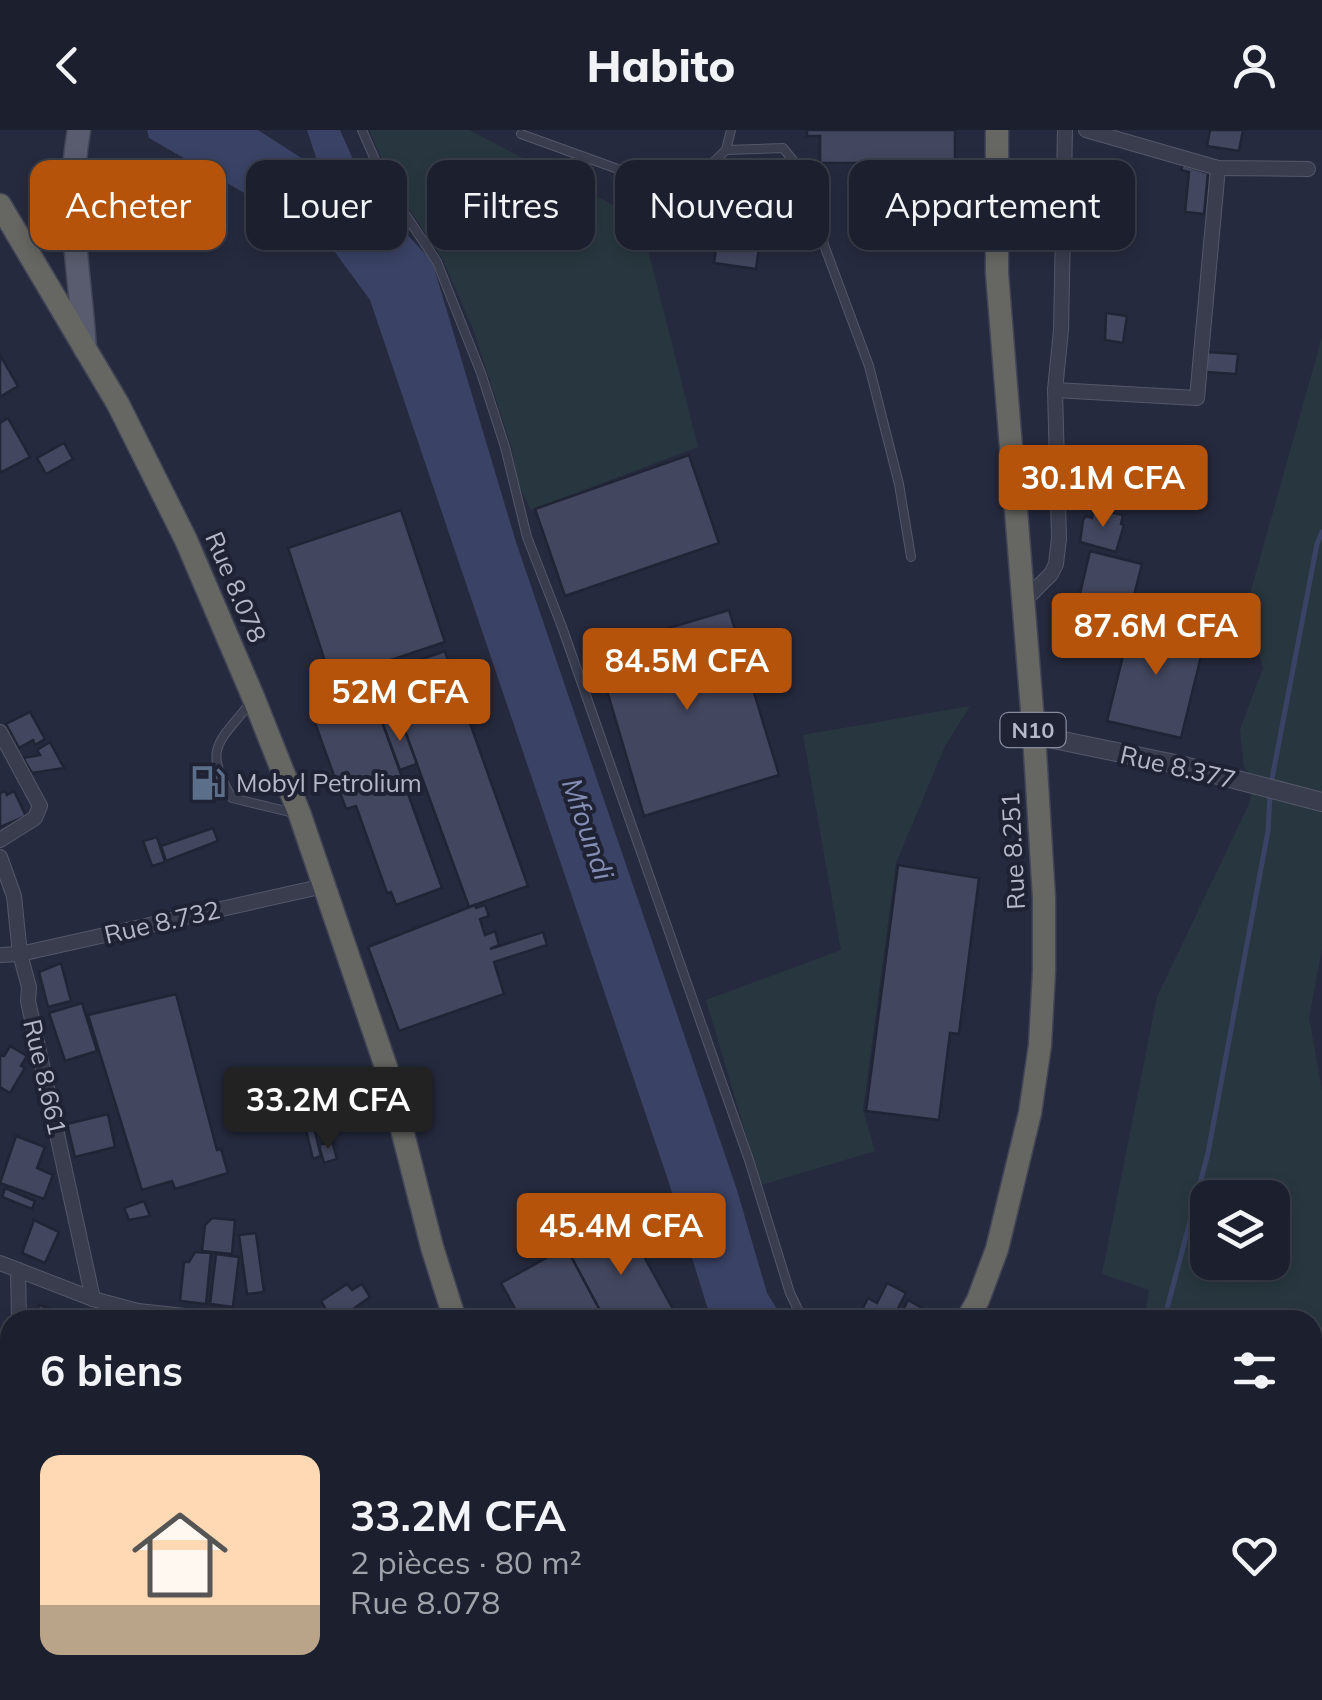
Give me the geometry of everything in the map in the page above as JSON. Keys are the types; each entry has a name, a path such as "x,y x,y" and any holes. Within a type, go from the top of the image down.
{"highway":[{"name":"Rue 8.251","path":"997,130 997,160"},
{"name":"Rue 8.078","path":"0,205 118,404 186,540 254,699 300,815 386,1067 452,1310"},
{"name":"Rue 8.251","path":"972,1310 1010,1199 1030,1113 1040,1046 1044,898 997,250"},
{"name":"Rue 8.078","path":"432,1247 439,1310"}],"main road":[{"path":"80,130 72,170 72,230 85,349"}],"street":[{"path":"1065,160 1066,130"},
{"path":"1086,130 1218,168 1308,169"},
{"path":"1055,390 1197,398 1218,168"},
{"path":"1022,602 1051,574 1059,539 1055,390 1062,250"},
{"path":"0,732 40,806 35,818 0,840"},
{"name":"Rue 8.377","path":"1034,735 1180,765 1322,802"},
{"name":"Rue 8.661","path":"0,857 14,896 20,954 93,1299"},
{"name":"Rue 8.732","path":"0,955 20,954 324,886"},
{"path":"0,1263 121,1310"},
{"path":"18,1270 19,1310"}],"lane":[{"path":"362,130 387,187 437,262 480,373 505,447 526,537 569,645 798,1310"},
{"path":"521,134 662,185 698,177 726,150 731,130"},
{"path":"726,150 783,148 814,185 824,245 869,366 900,484 912,556"},
{"path":"254,699 216,747 214,759 232,798 300,815"}],"shaded area":[{"path":"369,130 469,130 527,160 427,160 427,236 407,206 407,160 382,160"},
{"path":"595,196 615,206 615,250 648,250 698,447 531,510 518,484 511,445 473,329 436,250 595,250"},
{"path":"1322,337 1322,949 1309,1018 1322,1090 1322,1310 1146,1310 1149,1290 1102,1274 1157,997 1249,804 1254,780 1244,767 1240,729 1263,669 1246,608"},
{"path":"970,706 945,746 896,863 863,1110 875,1151 761,1185 706,1000 841,950 803,735"}],"water":[{"path":"147,130 258,130 304,160 246,160 246,194 226,182 226,160 187,160 149,138"},
{"path":"307,130 340,130 353,160 317,160"},
{"name":"Mfoundi","path":"407,234 432,261 516,542 737,1190 767,1293 778,1310 708,1310 668,1180 370,300 333,250 407,250"}],"building":[{"path":"807,130 955,130 955,160 829,163 820,160 820,136 807,136"},
{"path":"1210,130 1243,130 1239,151 1207,146"},
{"path":"1183,165 1208,173 1204,214 1185,212 1189,172 1181,170"},
{"path":"716,250 759,250 756,269 714,263"},
{"path":"1106,313 1127,316 1123,343 1105,340"},
{"path":"1207,352 1238,354 1236,374 1206,372"},
{"path":"0,355 18,386 0,397"},
{"path":"8,418 30,457 0,473 0,423"},
{"path":"64,443 73,459 46,474 37,458"},
{"path":"689,455 719,543 565,596 535,509"},
{"path":"1094,509 1123,515 1116,552 1080,542 1083,520 1086,516 1092,518"},
{"path":"401,510 445,642 331,680 288,548"},
{"path":"1090,551 1142,564 1129,615 1078,602"},
{"path":"729,610 779,775 644,816 595,650"},
{"path":"1132,619 1206,636 1181,738 1107,721"},
{"path":"445,651 451,670 396,688 390,670"},
{"path":"451,670 528,886 469,907 390,690"},
{"path":"375,702 442,888 396,905 391,892 387,893 356,806 346,809 315,723"},
{"path":"30,712 45,739 19,748 6,724"},
{"path":"400,718 417,764 400,770 383,724"},
{"path":"50,742 64,768 32,773 23,758 40,755 37,750"},
{"path":"5,791 7,795 14,791 26,816 0,827 0,793"},
{"path":"213,828 218,841 166,861 161,846"},
{"path":"157,837 165,862 152,866 143,841"},
{"path":"898,865 979,878 959,1034 950,1033 939,1120 866,1111"},
{"path":"475,905 485,905 489,916 480,919 485,935 495,931 499,945 490,949 543,932 547,945 494,962 504,994 399,1031 368,947"},
{"path":"61,963 71,1001 48,1007 39,972"},
{"path":"176,994 217,1150 221,1149 228,1173 175,1189 172,1181 142,1190 88,1015"},
{"path":"82,1003 97,1051 65,1061 49,1013"},
{"path":"10,1046 27,1056 21,1066 25,1068 10,1093 0,1087 0,1055 4,1056"},
{"path":"108,1114 115,1147 75,1157 67,1124"},
{"path":"314,1128 321,1156 313,1159 306,1130"},
{"path":"16,1136 45,1147 37,1168 53,1175 44,1199 0,1183"},
{"path":"332,1141 337,1159 324,1163 319,1145"},
{"path":"5,1188 35,1201 32,1209 2,1197"},
{"path":"144,1201 150,1216 129,1220 124,1208"},
{"path":"212,1218 235,1220 232,1254 202,1251 205,1225"},
{"path":"34,1220 59,1232 45,1263 22,1253"},
{"path":"624,1220 674,1310 600,1310 569,1253"},
{"path":"256,1233 264,1292 247,1294 239,1235"},
{"path":"566,1247 600,1310 516,1310 501,1283"},
{"path":"195,1252 211,1253 206,1304 180,1301 184,1262 189,1262"},
{"path":"216,1254 239,1257 233,1307 210,1304"},
{"path":"887,1283 906,1293 897,1310 862,1310 868,1298 877,1303"},
{"path":"347,1284 352,1290 362,1284 370,1297 352,1310 326,1310 321,1301"},
{"path":"908,1300 922,1308 921,1310 903,1310"}],"waterway":[{"path":"1271,784 1322,532"},
{"path":"1167,1310 1208,1153 1268,831 1270,795"}],"place":[{"name":"Mobyl Petrolium","path":"208,783"}]}
